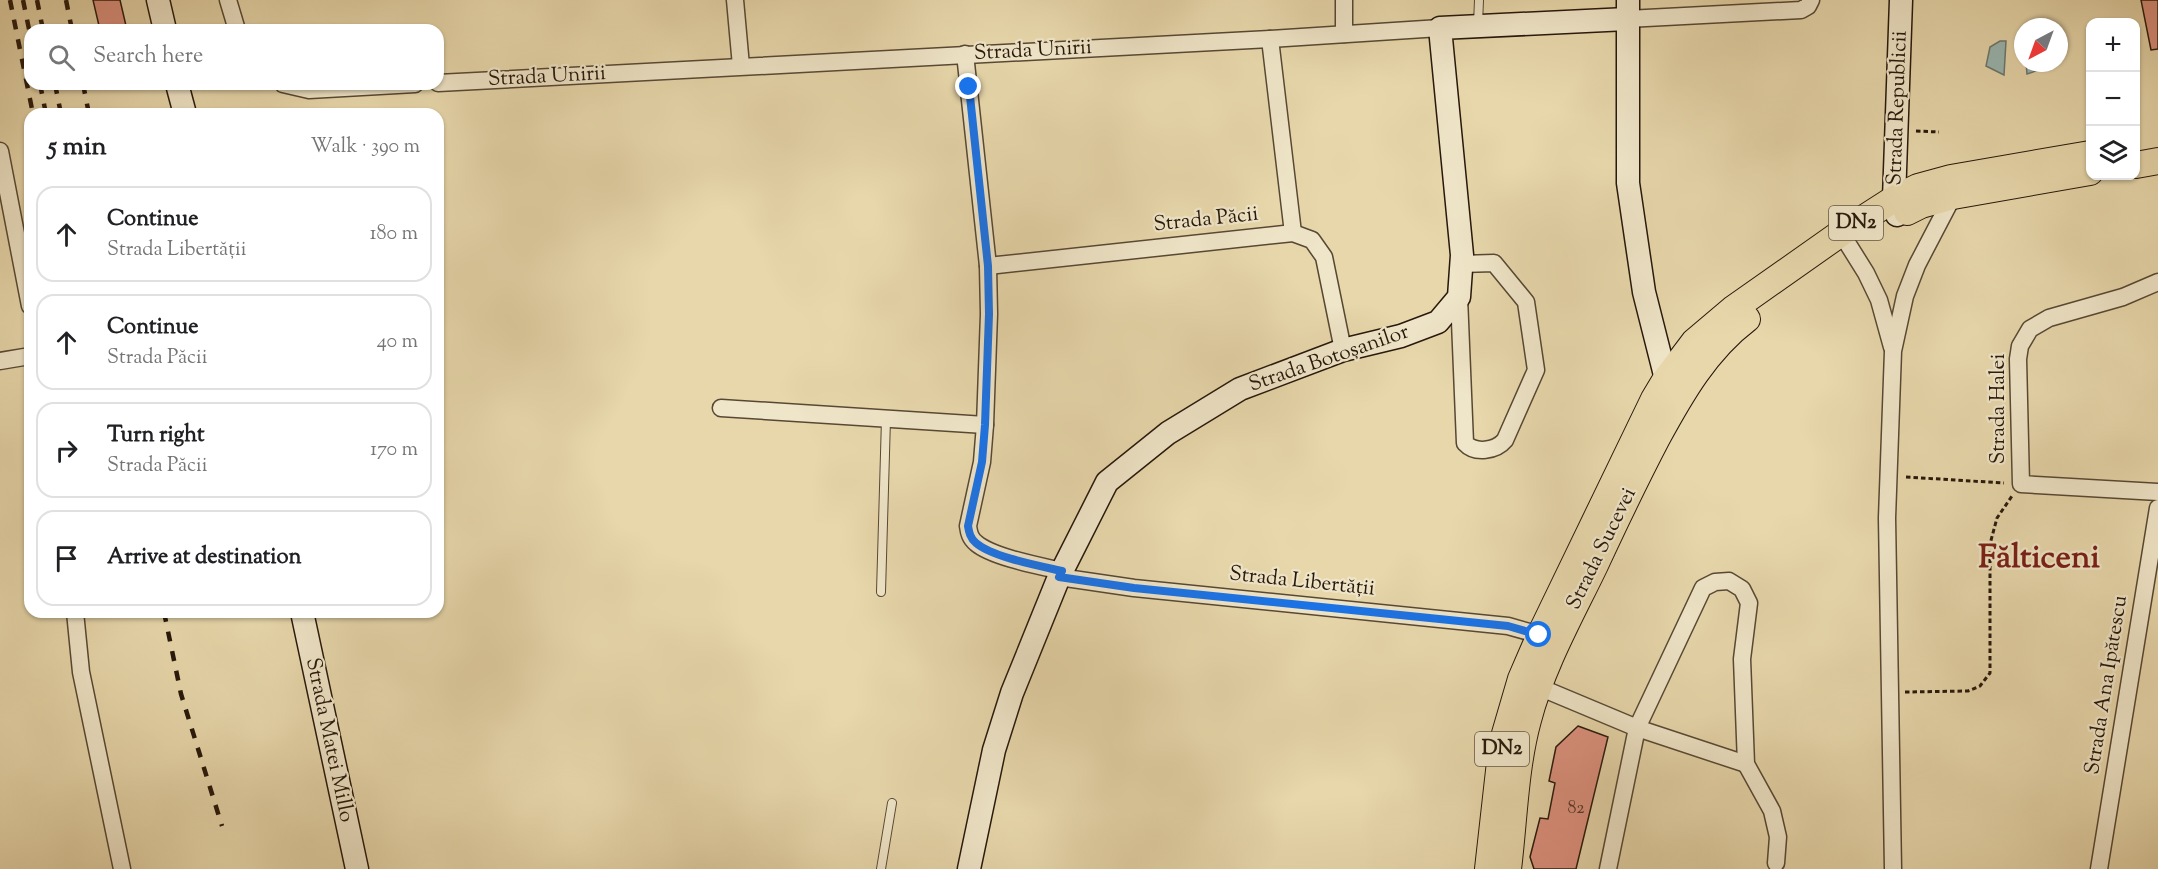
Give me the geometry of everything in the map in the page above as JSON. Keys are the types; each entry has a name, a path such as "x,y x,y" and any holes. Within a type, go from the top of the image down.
{"main road":[{"path":"2140,146 2158,143"},
{"name":"DN2","path":"1952,187 2086,155"},
{"path":"2140,164 2158,161"},
{"name":"DN2","path":"1673,388 1694,342 1733,309 1896,208 1918,187 1952,187 2086,173"},
{"name":"Strada Sucevei","path":"1488,869 1502,744 1521,679 1539,635 1631,445 1673,388"},
{"name":"Strada Sucevei","path":"1508,869 1522,746 1539,687 1559,639 1639,472 1673,388"}],"street":[{"path":"158,0 164,24"},
{"path":"228,0 235,24"},
{"path":"735,0 741,66"},
{"path":"1344,0 1344,34"},
{"path":"1673,388 1644,292 1628,183 1628,9 1801,10 1808,6 1810,0"},
{"name":"Strada Republicii","path":"1896,208 1901,0"},
{"name":"Strada Unirii","path":"444,83 1270,39 1478,25 1628,9"},
{"path":"1440,28 1462,255 1461,264 1460,297 1466,443 1470,448 1476,450 1497,447 1505,440 1536,370 1526,302 1494,263 1461,264"},
{"path":"1270,39 1293,233 1311,240 1324,257 1343,350"},
{"path":"965,54 988,266 989,314 982,462 968,526 970,535 976,543 992,551 1061,574"},
{"path":"179,90 183,108"},
{"path":"0,151 24,275"},
{"path":"1893,869 1888,476 1893,351 1905,296 1952,187"},
{"name":"Strada Păcii","path":"988,266 1293,233"},
{"path":"1845,240 1866,273 1879,300 1893,351"},
{"name":"Strada Halei","path":"2021,484 2018,359 2020,346 2030,329 2049,318 2123,297 2158,282"},
{"name":"Strada Botoșanilor","path":"969,869 993,750 1012,693 1061,574 1107,482 1138,455 1191,418 1240,389 1343,350 1401,336 1437,322 1460,297"},
{"path":"0,361 24,357"},
{"path":"721,408 985,425"},
{"path":"2021,484 2158,492"},
{"name":"Strada Ana Ipătescu","path":"2099,869 2158,508"},
{"name":"Strada Libertății","path":"1061,574 1134,588 1508,626 1539,635"},
{"path":"1608,869 1637,728 1703,588 1715,582 1729,581 1742,589 1749,603 1742,659 1746,764 1772,811 1778,837 1776,863"},
{"path":"76,618 81,672 122,869"},
{"name":"Strada Matei Millo","path":"303,618 357,869"},
{"path":"1539,687 1637,728 1746,764"}],"lane":[{"path":"1478,25 1479,0"},
{"path":"881,592 886,419"},
{"path":"881,869 892,803"}],"path":[{"path":"1888,476 2021,484"},
{"path":"1891,692 1968,691 1980,686 1990,673 1990,544 1997,518 2021,484"}],"water":[{"path":"2000,41 2006,41 2004,75 1986,66 1990,47"}],"building":[{"path":"93,0 120,0 126,24 99,24"},
{"path":"2141,0 2158,0 2158,49 2151,50"},
{"path":"1578,726 1608,737 1576,869 1534,869 1530,857 1540,818 1548,819 1555,783 1549,781 1556,747"}],"railway":[{"path":"10,0 24,69"},
{"path":"23,0 28,24"},
{"path":"37,0 42,24"},
{"path":"66,0 71,24"},
{"path":"28,90 32,108"},
{"path":"41,90 45,108"},
{"path":"56,90 60,108"},
{"path":"84,90 88,108"},
{"path":"165,618 181,694 222,826"}],"district":[{"name":"Fălticeni","path":"2039,559"}],"route":[{"path":"969,87 988,266 989,314 982,462 968,526 970,535 976,543 992,551 1034,565 1062,571 1059,577 1134,588 1508,626 1539,635"}]}
